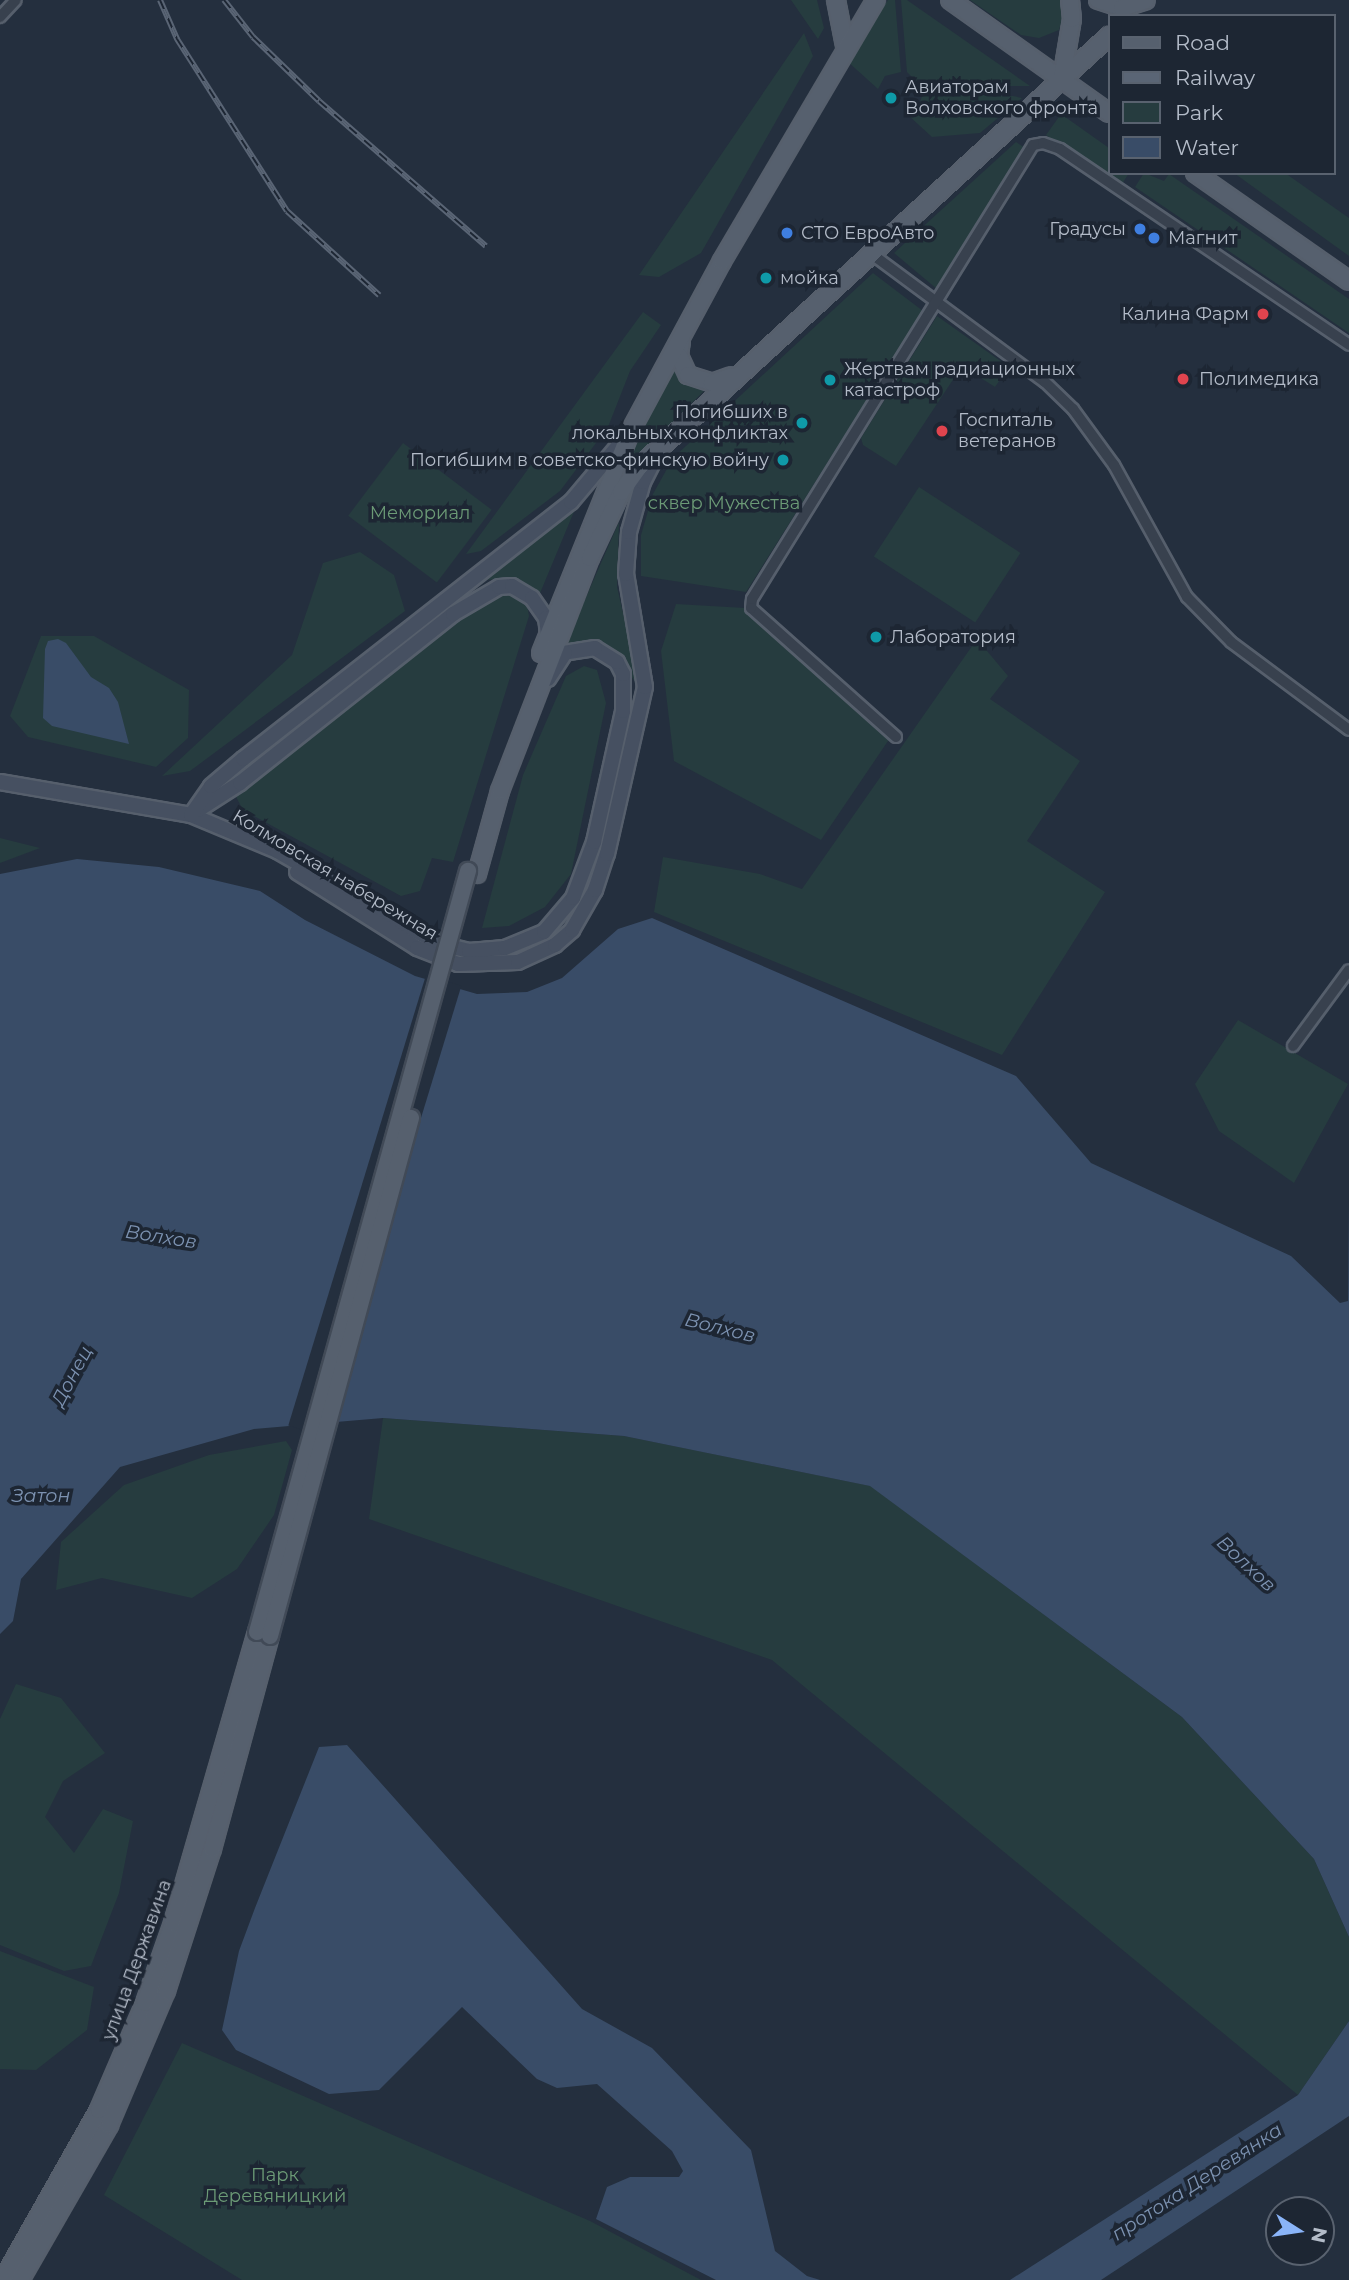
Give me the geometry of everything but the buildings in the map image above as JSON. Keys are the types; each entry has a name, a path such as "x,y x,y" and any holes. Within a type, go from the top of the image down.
{"main road":[{"path":"836,0 845,46"},
{"path":"264,1634 472,873 491,789 548,634 631,429 845,46 876,0"},
{"path":"950,0 1108,112"},
{"path":"1062,78 1072,19 1070,0"},
{"path":"1098,0 1122,8 1147,0"},
{"path":"1134,14 1147,0"},
{"path":"472,873 535,697 621,492 663,443 869,252 1108,37"},
{"path":"1198,175 1349,281"},
{"path":"683,332 679,356 688,375 712,383 739,372"},
{"path":"191,814 222,777 571,502 631,429"},
{"name":"Колмовская набережная","path":"191,814 251,844 440,958 496,965 518,962 555,945 572,930 595,890 642,700 643,660 626,574 629,532 643,482 663,443"},
{"name":"Колмовская набережная","path":"191,814 240,783 453,614 499,587 512,586 532,598 546,618 548,634"},
{"name":"Колмовская набережная","path":"0,782 191,814 276,851 436,943 488,951 526,942 558,920 578,887 594,842 623,711 623,674 608,654 582,647 565,653 535,697"},
{"name":"улица Державина","path":"3,2280 99,2110 145,2003 264,1634"},
{"name":"улица Державина","path":"20,2280 109,2125 166,1991 212,1849 264,1634"}],"street":[{"path":"0,17 16,0"},
{"path":"896,737 751,608 793,528 1029,150 1043,143 1060,149 1349,345"},
{"path":"869,252 1045,382 1073,409 1114,465 1187,597 1231,642 1349,730"},
{"path":"1293,1046 1349,970"}],"green space":[{"path":"791,0 817,0 824,28 818,39"},
{"path":"888,0 895,0 901,72 885,76 878,89 847,61"},
{"path":"901,0 907,0 1030,86 921,86 907,72"},
{"path":"970,0 1064,0 1066,5 1059,30 1039,38 1021,35"},
{"path":"804,33 813,56 701,253 659,277 639,275"},
{"path":"923,93 1022,98 980,133 932,137 908,115 918,108"},
{"path":"1061,114 1108,147 1108,175 1128,175 1120,187 1046,135"},
{"path":"1016,142 1025,148 937,289 894,253"},
{"path":"1143,175 1164,181 1170,175 1349,299 1349,333 1135,187"},
{"path":"1237,175 1288,175 1349,218 1349,256"},
{"name":"сквер Мужества","path":"873,273 923,311 746,592 641,576 641,535 653,494 673,458"},
{"path":"643,312 661,325 630,371 608,427 560,491 481,551 466,554"},
{"path":"937,316 1009,367 995,387 962,366 896,466 863,445 861,438"},
{"path":"673,364 682,380 704,391 626,468"},
{"name":"Мемориал","path":"403,443 492,510 437,582 348,516"},
{"path":"919,487 1020,553 975,623 874,557"},
{"path":"578,502 538,598 508,579 483,580"},
{"path":"619,522 617,587 634,659 635,682 620,658 597,642 565,645"},
{"path":"360,552 394,575 405,611 190,771 162,776 292,655 323,563"},
{"path":"507,592 527,604 529,616 453,862 432,858 420,891 401,896 243,810 234,793 455,619 490,596"},
{"path":"676,604 745,608 890,738 821,840 674,761 661,651"},
{"path":"41,636 94,636 189,690 188,738 156,767 28,737 10,716"},
{"path":"977,639 1008,676 990,699 1080,761 1027,841 1105,892 1002,1055 654,912 663,857 760,874 802,889"},
{"path":"584,666 597,670 606,703 571,874 545,907 509,926 482,928 523,775 566,676"},
{"path":"0,838 40,848 0,863"},
{"path":"1238,1020 1348,1084 1294,1183 1219,1131 1195,1084"},
{"path":"383,1418 624,1436 871,1486 1182,1717 1314,1859 1349,1937 1349,2021 1298,2095 772,1660 369,1519"},
{"path":"286,1441 292,1450 274,1515 237,1569 192,1598 102,1578 56,1590 61,1542 124,1485 209,1455"},
{"path":"16,1684 61,1698 105,1753 63,1781 45,1817 74,1853 103,1809 133,1821 119,1893 91,1966 64,1971 0,1945 0,1719"},
{"path":"0,1951 94,1987 87,2030 36,2070 0,2069"},
{"name":"Парк Деревяницкий","path":"182,2043 590,2221 701,2280 242,2280 104,2195"}],"water":[{"path":"58,639 66,643 91,677 109,688 118,702 129,744 52,726 43,718 45,649 48,641"},
{"path":"77,859 159,867 260,891 305,920 415,976 477,994 527,992 562,978 618,929 652,918 1016,1076 1091,1163 1291,1256 1340,1303 1348,1301 1349,1202 1349,1937 1314,1859 1182,1717 870,1486 624,1436 383,1418 254,1429 120,1467 21,1579 13,1621 0,1634 0,874"},
{"path":"347,1745 582,2009 652,2048 751,2150 775,2251 807,2276 820,2280 716,2280 596,2219 607,2187 630,2177 679,2177 683,2171 672,2151 597,2084 557,2088 537,2079 462,2007 379,2090 329,2094 236,2050 222,2030 239,1951 319,1747"},
{"name":"протока Деревянка","path":"1349,2021 1349,2116 1101,2280 1010,2280 1298,2095"}],"pier":[{"path":"426,975 461,986 324,1436 288,1425"}],"railway":[{"path":"160,0 177,39 287,211 379,295"},
{"path":"224,0 253,37 319,101 486,246"}],"place":[{"name":"Авиаторам Волховского фронта","path":"891,98"},
{"name":"Градусы","path":"1140,229"},
{"name":"СТО ЕвроАвто","path":"787,233"},
{"name":"Магнит","path":"1154,238"},
{"name":"мойка","path":"766,278"},
{"name":"Калина Фарм","path":"1263,314"},
{"name":"Полимедика","path":"1183,379"},
{"name":"Жертвам радиационных катастроф","path":"830,380"},
{"name":"Погибших в локальных конфликтах","path":"802,423"},
{"name":"Госпиталь ветеранов","path":"942,431"},
{"name":"Погибшим в советско-финскую войну","path":"783,460"},
{"name":"Лаборатория","path":"876,637"}],"water label":[{"name":"Волхов","path":"161,1237"},
{"name":"Волхов","path":"720,1328"},
{"name":"Донец","path":"72,1376"},
{"name":"Затон","path":"41,1496"},
{"name":"Волхов","path":"1246,1564"}]}
